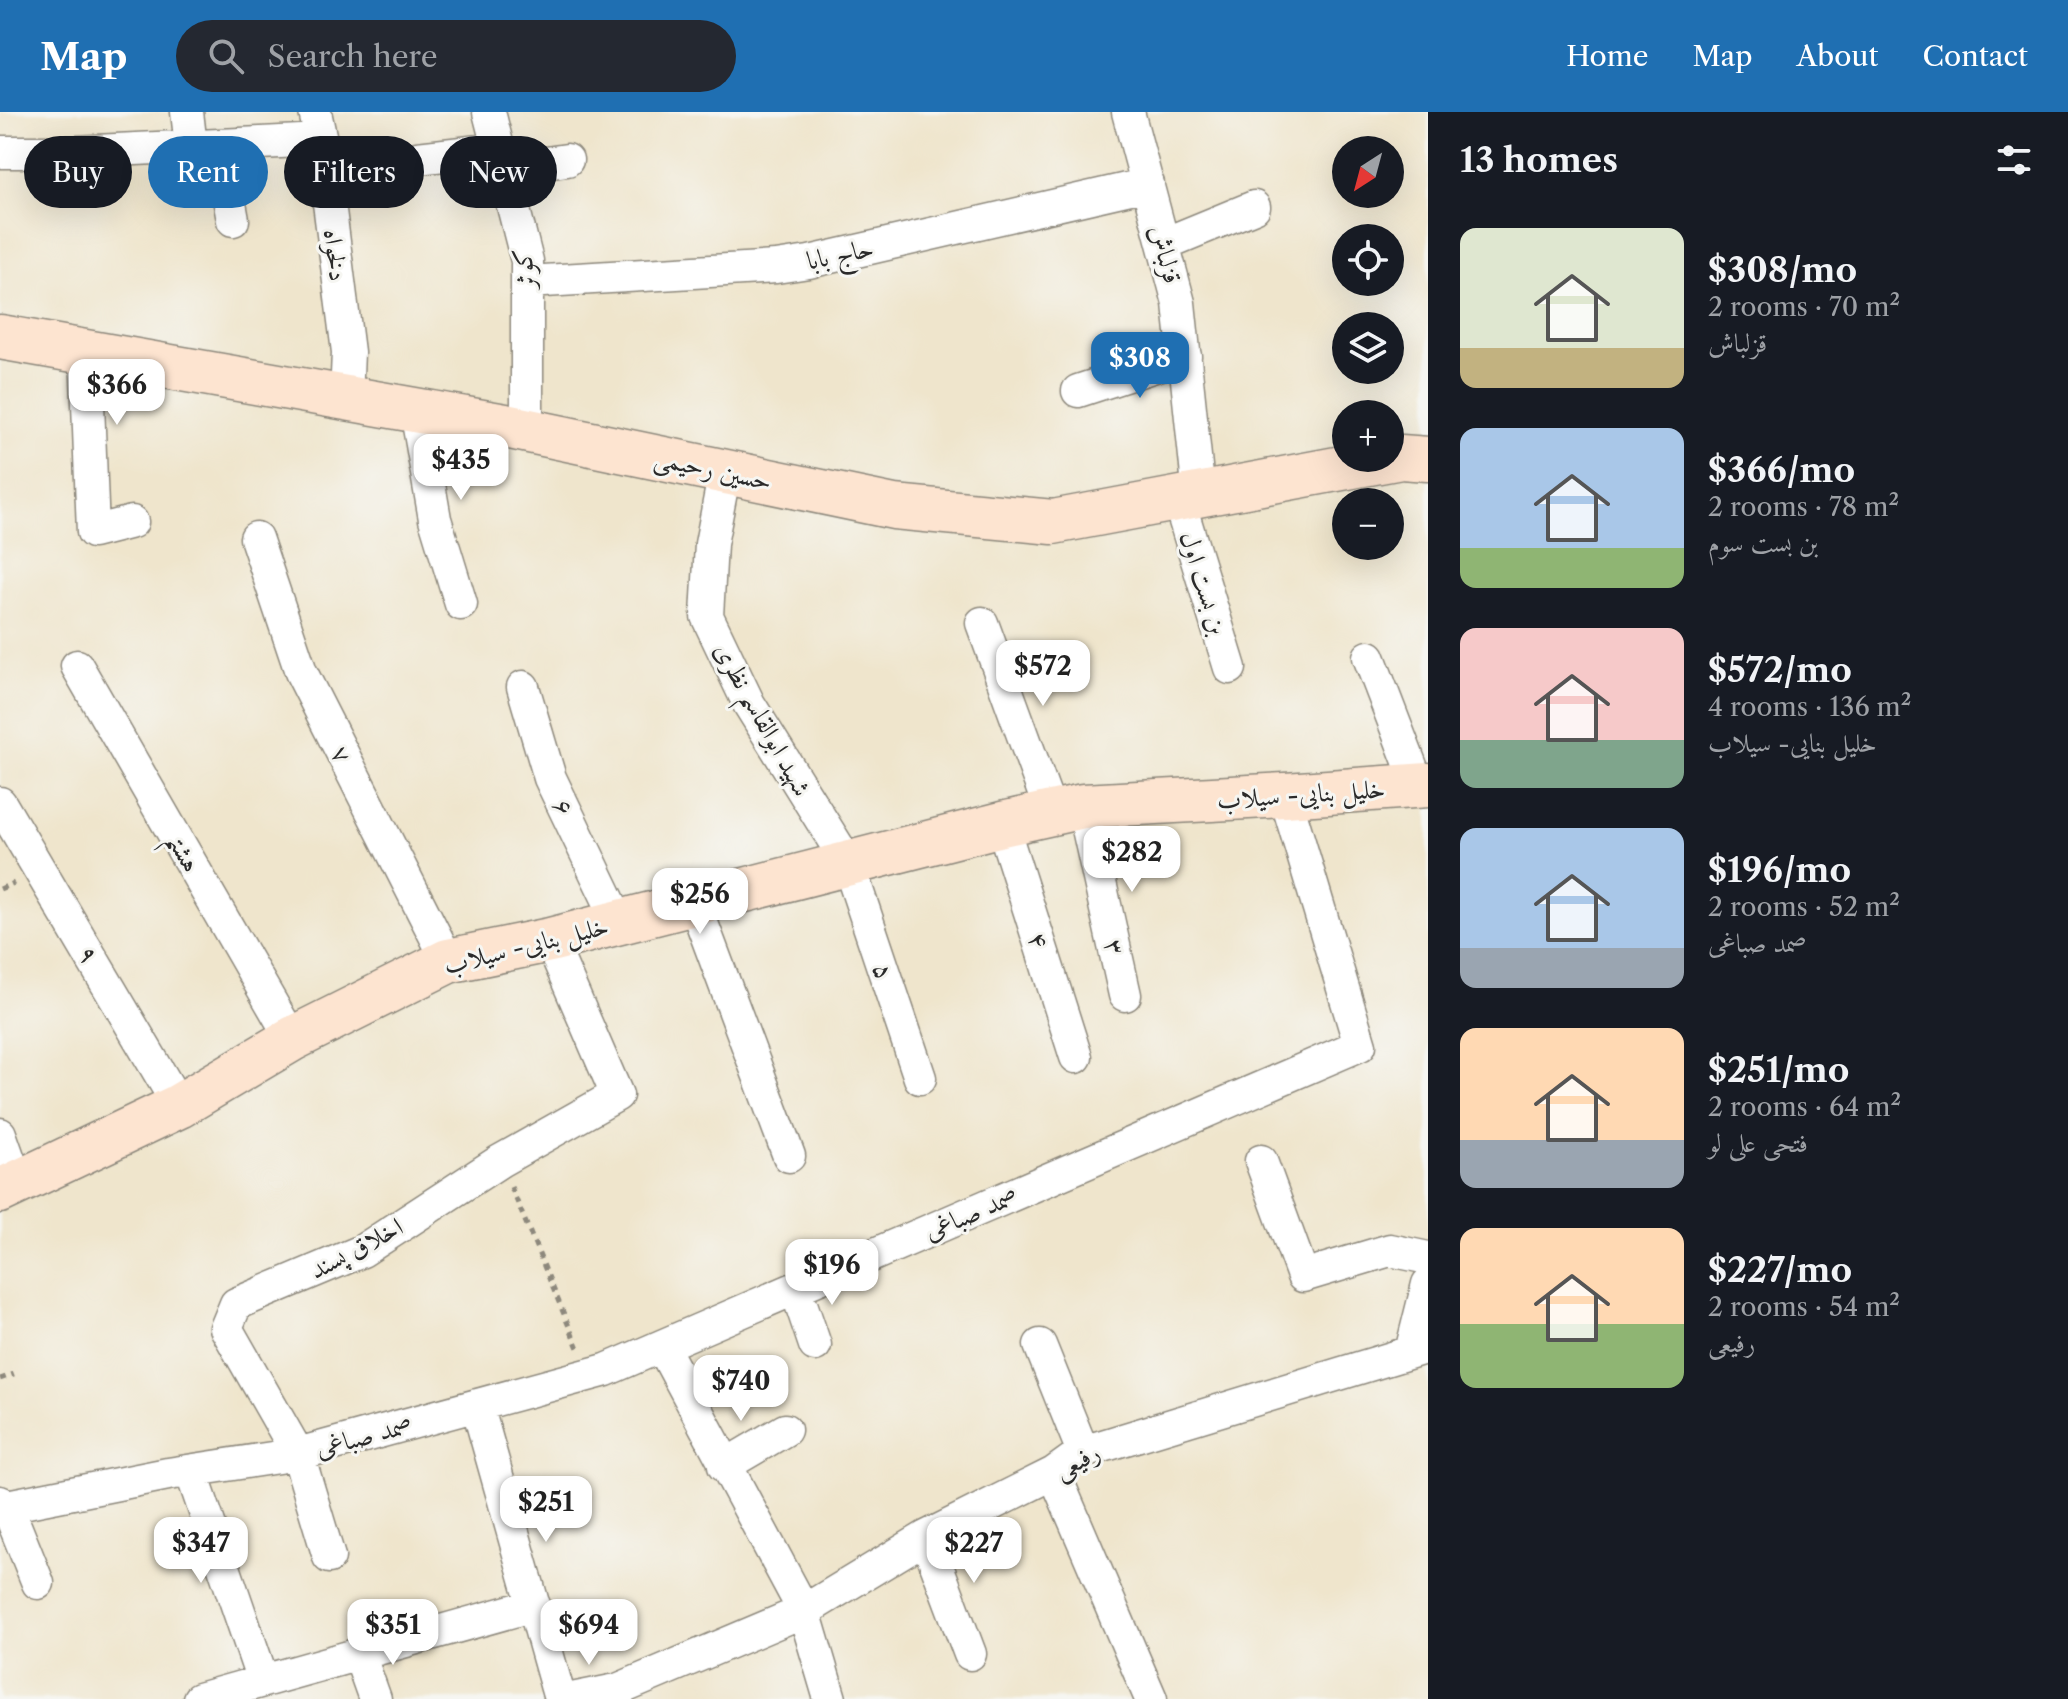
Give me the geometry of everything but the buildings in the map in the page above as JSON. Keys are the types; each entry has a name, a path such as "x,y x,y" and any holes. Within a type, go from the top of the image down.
{"street":[{"path":"187,112 200,136"},
{"name":"کوثر","path":"489,112 495,136"},
{"name":"قزلباش","path":"1138,115 1148,184 1179,303 1185,356 1189,496"},
{"path":"259,136 318,126"},
{"name":"دلخواه","path":"318,126 348,352 346,398"},
{"path":"0,152 148,148"},
{"path":"557,160 567,160"},
{"name":"حاج بابا","path":"527,282 776,267 809,262 1148,184"},
{"path":"1164,244 1254,207"},
{"path":"229,208 233,220"},
{"name":"کوثر","path":"513,208 527,261 527,430"},
{"name":"حسین رحیمی","path":"0,337 527,430 894,507 1053,522 1401,457 1428,459"},
{"path":"86,352 93,532 132,522"},
{"path":"1078,391 1185,356"},
{"path":"416,410 435,519 461,604"},
{"name":"شهید ابوالقاسم نظری","path":"725,471 711,544 707,616 749,704 848,863"},
{"name":"بن بست اول","path":"1189,496 1230,668"},
{"name":"۷","path":"256,538 301,672 448,961"},
{"name":"۳","path":"982,623 1067,809 1125,995"},
{"path":"1369,657 1423,786"},
{"name":"هشتم","path":"77,666 292,1039"},
{"name":"۶","path":"523,687 550,778 619,922"},
{"name":"خلیل بنایی- سیلاب","path":"9,1186 179,1106 292,1039 448,961 550,940 1067,809 1423,786"},
{"name":"صمد صباغی","path":"4,1504 298,1454 606,1370 1360,1045 1285,795"},
{"name":"۹","path":"0,803 179,1106"},
{"name":"۴","path":"1002,824 1076,1057"},
{"name":"۵","path":"848,863 920,1078"},
{"path":"694,902 789,1156"},
{"name":"اخلاق پسند","path":"298,1454 226,1328 236,1304 362,1251 500,1161 617,1095 550,940"},
{"path":"0,1134 9,1186"},
{"path":"1261,1161 1303,1276 1390,1250 1428,1258"},
{"path":"1420,1350 1428,1284"},
{"path":"796,1289 815,1345"},
{"path":"1040,1345 1083,1452"},
{"path":"662,1346 804,1611 830,1699"},
{"name":"رفیعی","path":"572,1699 619,1694 804,1611 926,1537 1054,1473 1083,1452 1420,1350"},
{"path":"477,1405 560,1699"},
{"path":"724,1466 785,1430"},
{"path":"298,1454 329,1557"},
{"path":"191,1471 263,1681"},
{"path":"1054,1473 1151,1699"},
{"path":"4,1504 38,1583"},
{"path":"926,1537 970,1654"},
{"path":"199,1699 534,1605"},
{"path":"359,1654 375,1699"}],"path":[{"path":"500,1161 589,1375"},
{"path":"0,1379 14,1374"}]}
